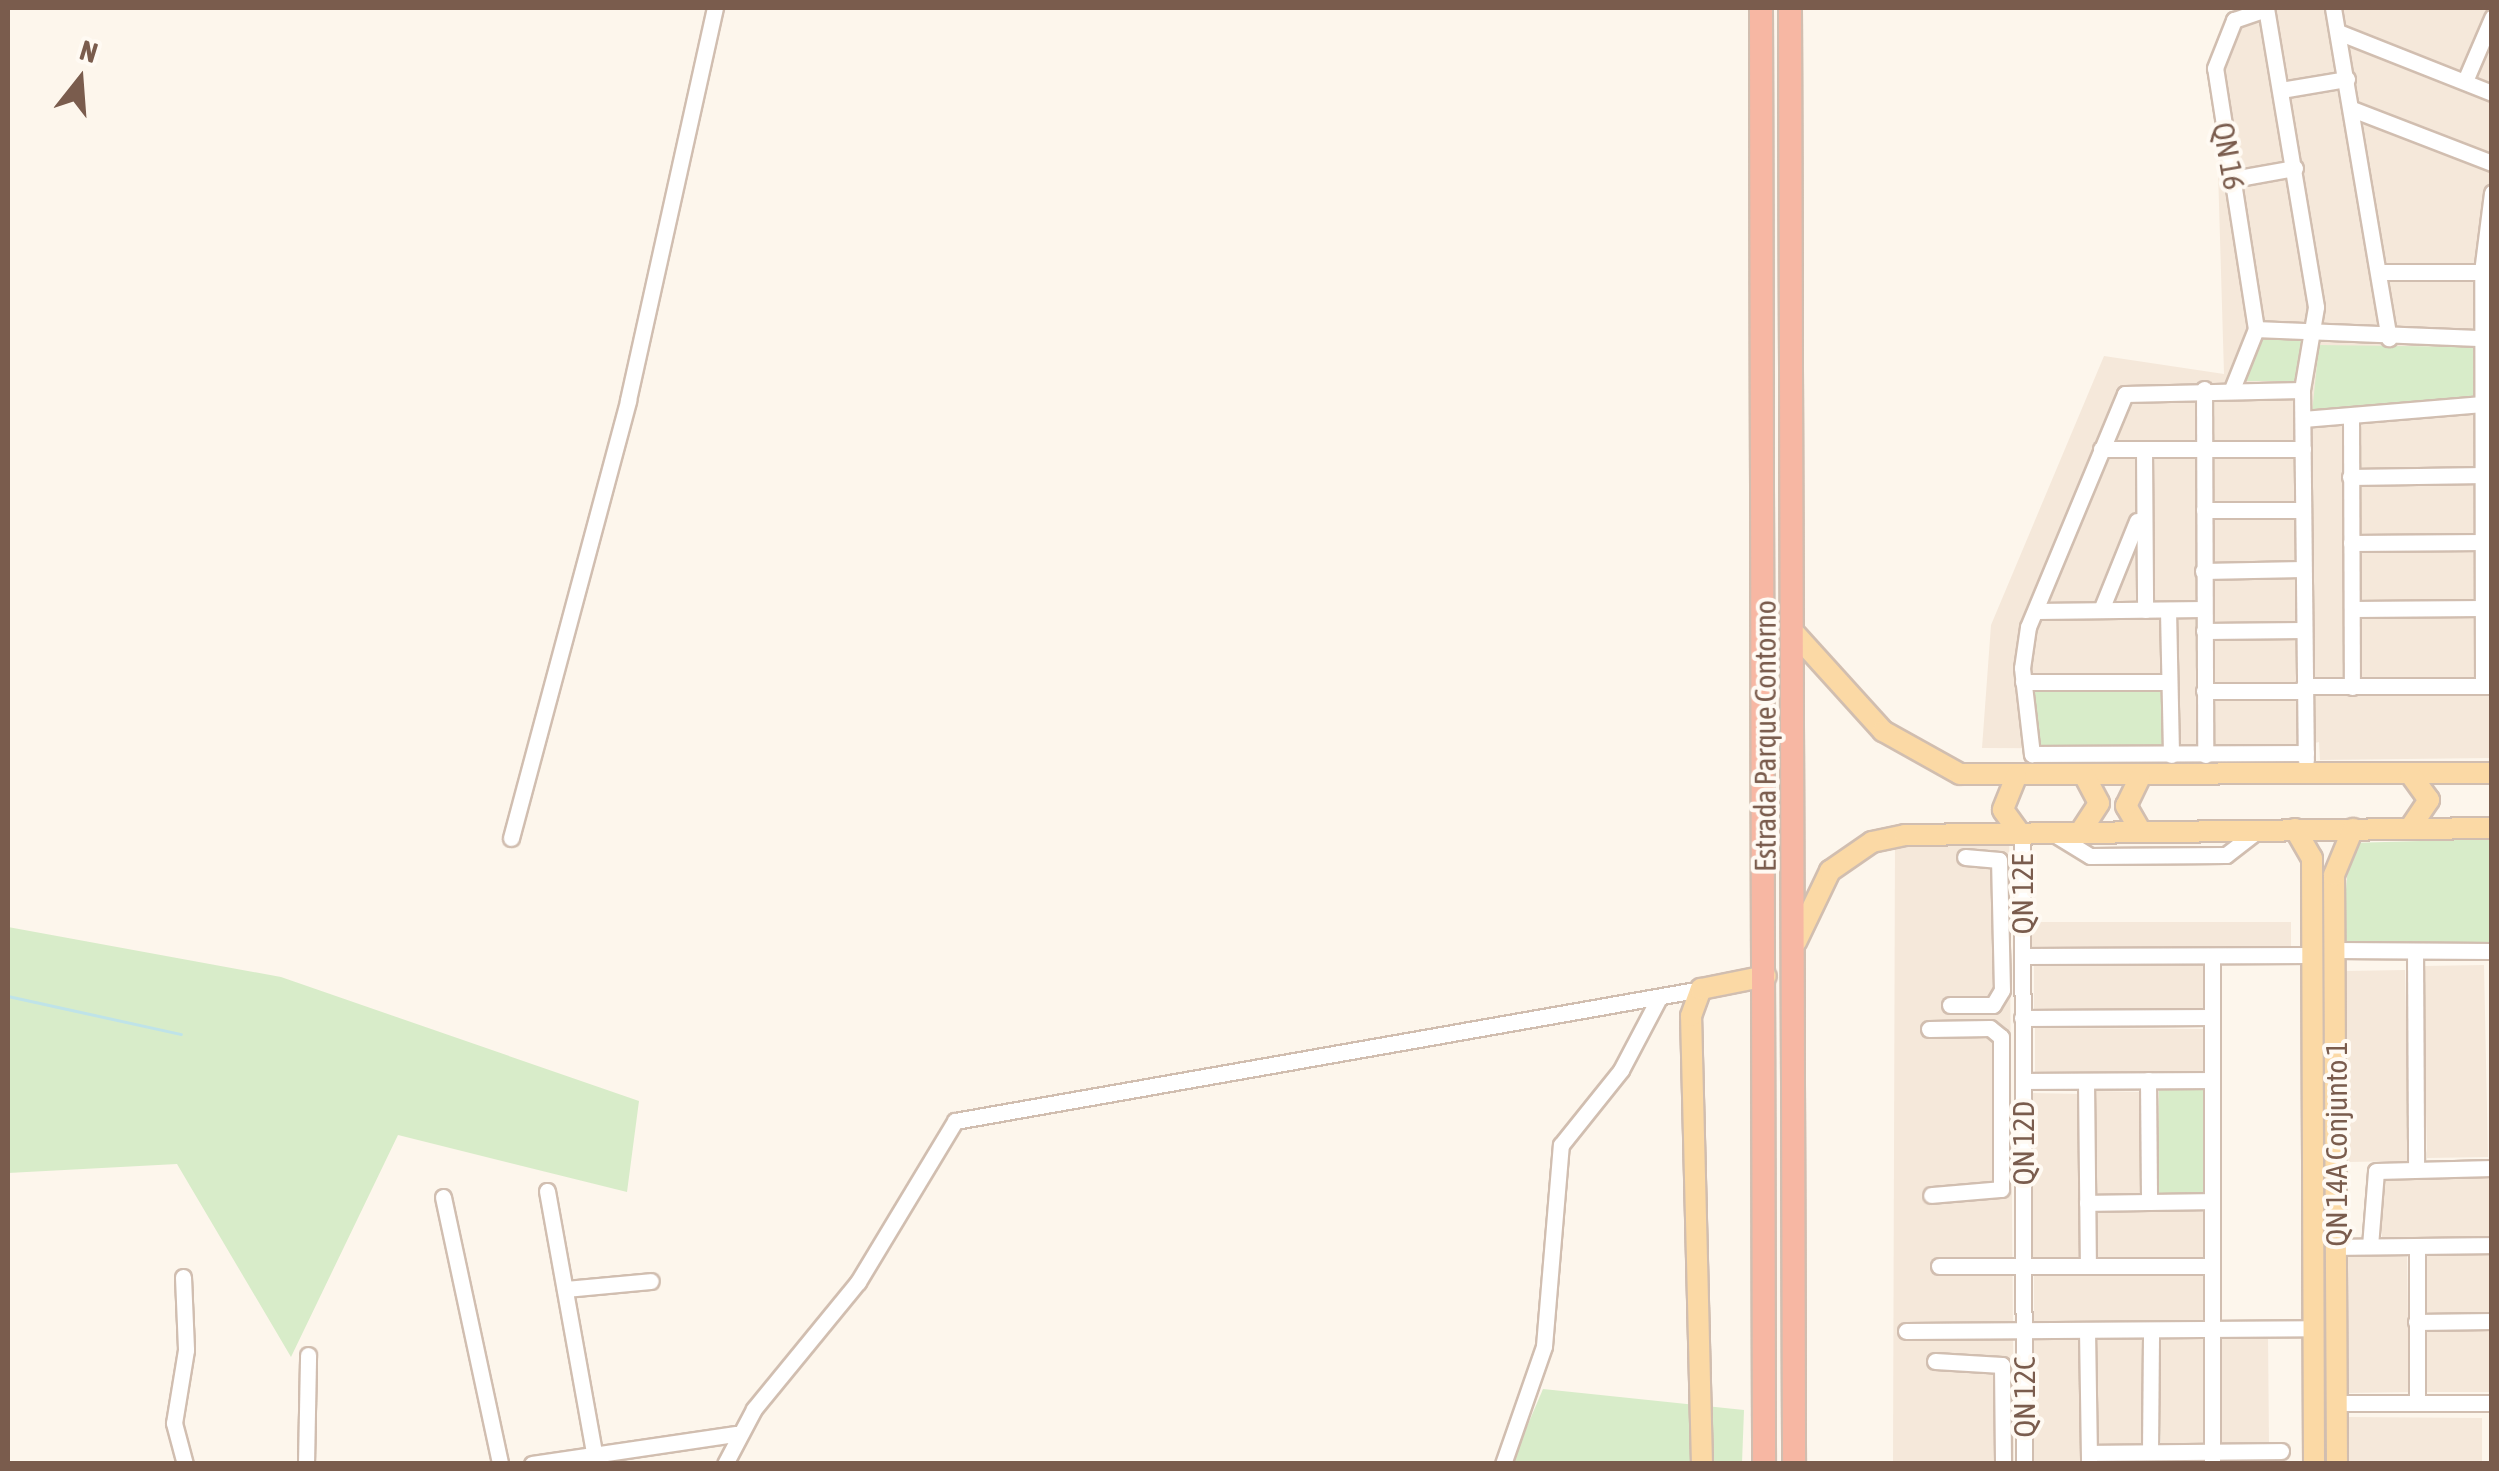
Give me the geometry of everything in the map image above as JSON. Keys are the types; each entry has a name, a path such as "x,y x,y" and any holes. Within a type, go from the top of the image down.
{"highway":[{"name":"Estrada Parque Contorno","path":"1761,8 1768,1318 1764,1464"},
{"name":"Estrada Parque Contorno","path":"1790,8 1796,635 1794,1464"},
{"path":"1764,588 1794,588"},
{"path":"1768,1318 1783,1339 1796,1319"}],"main road":[{"path":"1796,635 1844,696 1913,753 1960,774 2130,777 2306,764 2410,774 2492,772"},
{"path":"2410,774 2429,800 2410,828"},
{"path":"2016,776 2003,810 2020,832"},
{"path":"2081,831 2100,804 2085,777"},
{"path":"2130,777 2126,806 2140,830"},
{"path":"1796,942 1830,871 1872,842 2020,832 2492,828"},
{"name":"QN 14A Conjunto 1","path":"2295,829 2312,858 2314,1464"},
{"name":"QN 14A Conjunto 1","path":"2337,1464 2336,859 2353,829"},
{"path":"1702,1464 1690,1016 1701,989 1766,976"},
{"path":"2313,1122 2336,1122"},
{"path":"2313,1155 2324,1145 2336,1156"}],"street":[{"path":"510,838 628,400 716,8"},
{"path":"2266,8 2295,168 2314,334 2302,390 2306,764 2206,755 2032,754 2023,682 2036,611 2101,449 2132,389 2302,390"},
{"name":"QN 16","path":"2256,329 2216,68 2234,20 2266,8"},
{"path":"2333,8 2389,338"},
{"path":"2466,82 2492,18"},
{"path":"2338,32 2492,92"},
{"path":"2281,90 2347,79"},
{"path":"2352,109 2492,164"},
{"path":"2234,178 2295,168"},
{"path":"2204,692 2487,686 2484,542 2488,508 2482,404 2482,272 2492,193"},
{"path":"2379,272 2482,272"},
{"path":"2232,389 2256,329 2389,338 2483,338"},
{"path":"2204,389 2206,755"},
{"path":"2303,419 2482,404"},
{"path":"2350,417 2352,687"},
{"path":"2101,449 2303,449"},
{"path":"2144,450 2140,514 2144,610"},
{"path":"2350,477 2485,475"},
{"path":"2204,510 2303,510"},
{"path":"2101,610 2140,514"},
{"path":"2350,543 2484,542"},
{"path":"2203,571 2304,569"},
{"path":"2352,608 2484,608"},
{"path":"2168,610 2171,754"},
{"path":"2036,611 2204,610"},
{"path":"2204,631 2304,630"},
{"path":"2023,682 2168,682"},
{"path":"2120,755 2130,777"},
{"path":"2051,832 2090,856 2226,855 2261,828"},
{"name":"QN 12E","path":"2020,832 2022,956"},
{"path":"1950,1005 1998,1002 1999,860 1965,857"},
{"path":"2001,933 2021,932"},
{"path":"2336,950 2492,951"},
{"path":"2415,952 2416,1168"},
{"path":"2022,956 2312,955"},
{"name":"QN 12D","path":"2022,956 2023,1330"},
{"path":"2212,956 2212,1458"},
{"path":"724,1464 736,1434 858,1282 955,1122 1701,989"},
{"path":"1503,1464 1544,1346 1561,1145 1621,1070 1659,998"},
{"path":"2022,1018 2211,1017"},
{"path":"1929,1029 1998,1030 2000,1112 1999,1192 1931,1195"},
{"path":"2148,1080 2149,1202"},
{"path":"2023,1081 2210,1080"},
{"path":"2086,1081 2088,1266"},
{"path":"2000,1112 2022,1111"},
{"path":"2370,1246 2373,1174 2416,1168 2492,1168"},
{"path":"547,1192 595,1460"},
{"path":"444,1197 500,1464"},
{"path":"2087,1203 2211,1201"},
{"path":"2336,1247 2492,1245"},
{"path":"2416,1246 2417,1403"},
{"path":"1940,1266 2211,1266"},
{"path":"183,1277 186,1350 174,1422 184,1464"},
{"path":"565,1289 651,1281"},
{"path":"2416,1322 2492,1321"},
{"path":"1906,1331 2313,1328"},
{"name":"QN 12C","path":"2023,1330 2024,1464"},
{"path":"2087,1330 2089,1458 2150,1452 2212,1458 2280,1451"},
{"path":"2150,1330 2150,1452"},
{"path":"1961,1331 1962,1360"},
{"path":"306,1464 308,1354"},
{"path":"1935,1362 1962,1360 2002,1365 2003,1464"},
{"path":"2336,1403 2492,1403"},
{"path":"532,1464 595,1460 736,1434"}],"shaded area":[{"path":"2245,8 2491,8 2491,758 2320,760 2319,742 2291,749 1982,748 1991,625 2104,356 2224,374 2215,68"},
{"path":"2009,821 2014,1463 1893,1464 1895,840"},
{"path":"2031,922 2291,922 2291,947 2031,948"},
{"path":"2034,964 2204,965 2204,1012 2034,1011"},
{"path":"2484,965 2488,1157 2427,1158 2423,966"},
{"path":"2405,970 2409,1161 2348,1162 2345,971"},
{"path":"2035,1028 2205,1029 2205,1077 2035,1076"},
{"path":"2095,1091 2142,1092 2140,1197 2093,1196"},
{"path":"2031,1093 2081,1094 2079,1259 2030,1258"},
{"path":"2491,1175 2491,1238 2382,1240 2381,1177"},
{"path":"2097,1211 2205,1212 2204,1259 2097,1258"},
{"path":"2426,1253 2491,1253 2491,1314 2426,1314"},
{"path":"2407,1255 2409,1392 2349,1393 2347,1256"},
{"path":"2034,1273 2203,1273 2203,1322 2034,1322"},
{"path":"2427,1331 2491,1331 2491,1392 2427,1392"},
{"path":"2221,1336 2268,1336 2269,1444 2221,1444"},
{"path":"2160,1337 2207,1337 2208,1445 2161,1445"},
{"path":"2033,1338 2080,1338 2081,1463 2034,1463"},
{"path":"2096,1339 2144,1339 2145,1447 2097,1447"},
{"path":"2349,1417 2482,1418 2482,1463 2349,1463"}],"green space":[{"path":"2262,334 2308,341 2296,381 2243,381"},
{"path":"2319,345 2473,347 2474,399 2312,413"},
{"path":"2164,688 2165,749 2035,750 2034,690"},
{"path":"2491,839 2491,948 2341,947 2350,843"},
{"path":"8,927 281,977 639,1101 627,1192 398,1135 291,1357 177,1164 8,1173"},
{"path":"2159,1088 2205,1088 2203,1197 2158,1196"},
{"path":"1543,1389 1744,1410 1742,1463 1511,1464"}],"waterway":[{"path":"8,996 181,1034"}]}
